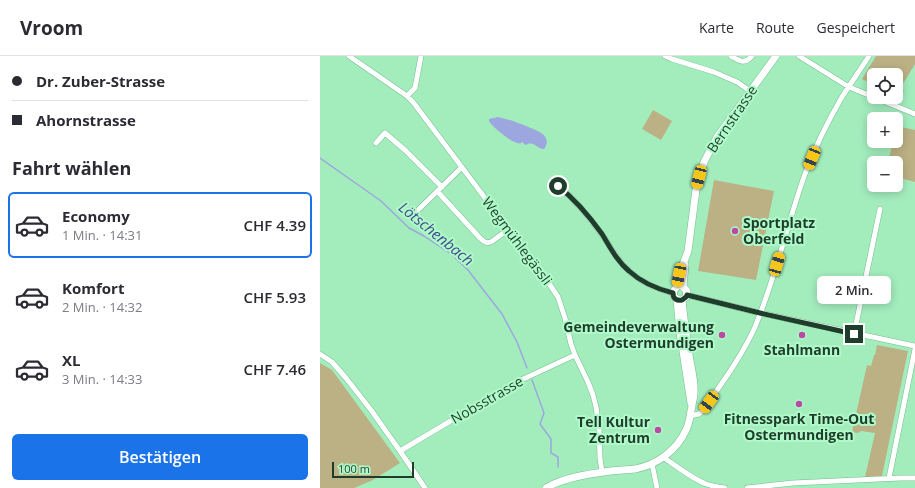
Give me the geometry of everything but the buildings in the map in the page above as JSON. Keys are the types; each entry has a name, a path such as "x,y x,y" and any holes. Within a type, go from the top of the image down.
{"main road":[{"name":"Bernstrasse","path":"678,289 679,275 688,251 696,190 704,162 717,137 776,56"},
{"path":"546,488 570,478 602,472 635,469 652,464 674,448 688,425 692,406 689,392 682,298 687,291 678,289 674,297 682,298"}],"street":[{"name":"Wegmühlegässli","path":"349,56 407,96 413,102 555,292 562,308 571,344 588,382 596,407 602,472"},
{"path":"407,96 415,88 421,56"},
{"path":"665,56 714,72 737,82 750,92"},
{"name":"Bernstrasse","path":"731,56 746,62 752,56"},
{"path":"799,56 849,87 915,114"},
{"path":"690,416 699,414 704,409 743,350 751,335 777,264 805,174 842,97 868,56"},
{"path":"376,143 385,134 406,151 442,187"},
{"path":"415,213 462,167"},
{"path":"558,186 572,197 587,214 618,259 628,270 639,279 665,291 678,289"},
{"path":"437,191 485,242 491,242 509,229"},
{"path":"854,334 880,208"},
{"path":"682,298 760,313 915,348 889,478"},
{"path":"320,354 332,362 346,378 371,410 425,488"},
{"name":"Nobsstrasse","path":"400,451 519,381 575,354"},
{"path":"663,457 700,481 724,488"},
{"path":"652,464 657,488"},
{"path":"747,488 793,483 820,485 889,478 915,478"}],"shaded area":[{"path":"876,56 915,56 915,64 903,84 903,68 869,68"},
{"path":"867,71 867,82 862,79"},
{"path":"653,110 672,121 661,140 642,129"},
{"path":"903,127 915,130 915,182 903,179 903,156 890,156 891,148 903,148"},
{"name":"Sportplatz Oberfeld","path":"714,180 774,191 756,280 698,271"},
{"path":"877,345 908,351 882,476 865,477 875,433 861,431 858,433 852,432 867,365 871,366"},
{"path":"320,363 332,370 400,463 373,480 354,488 320,488"}],"water":[{"path":"498,117 534,129 542,134 547,140 544,149 533,144 526,145 523,142 517,143 506,137 489,121 489,119"}],"waterway":[{"name":"Lötschenbach","path":"320,158 381,201 409,228 451,254 468,270 502,314 517,342 527,368"},
{"name":"Lötschenbach","path":"532,380 544,413 540,424 551,439 551,453 558,457 558,467"}],"place":[{"name":"Sportplatz Oberfeld","path":"735,231"},
{"name":"Gemeindeverwaltung Ostermundigen","path":"722,335"},
{"name":"Stahlmann","path":"802,335"},
{"name":"Fitnesspark Time-Out Ostermundigen","path":"799,404"},
{"name":"Tell Kultur Zentrum","path":"658,430"}],"route":[{"path":"558,186 572,197 587,214 618,259 633,275 652,286 673,293 675,299 679,301 684,299 687,295 854,334"}]}
